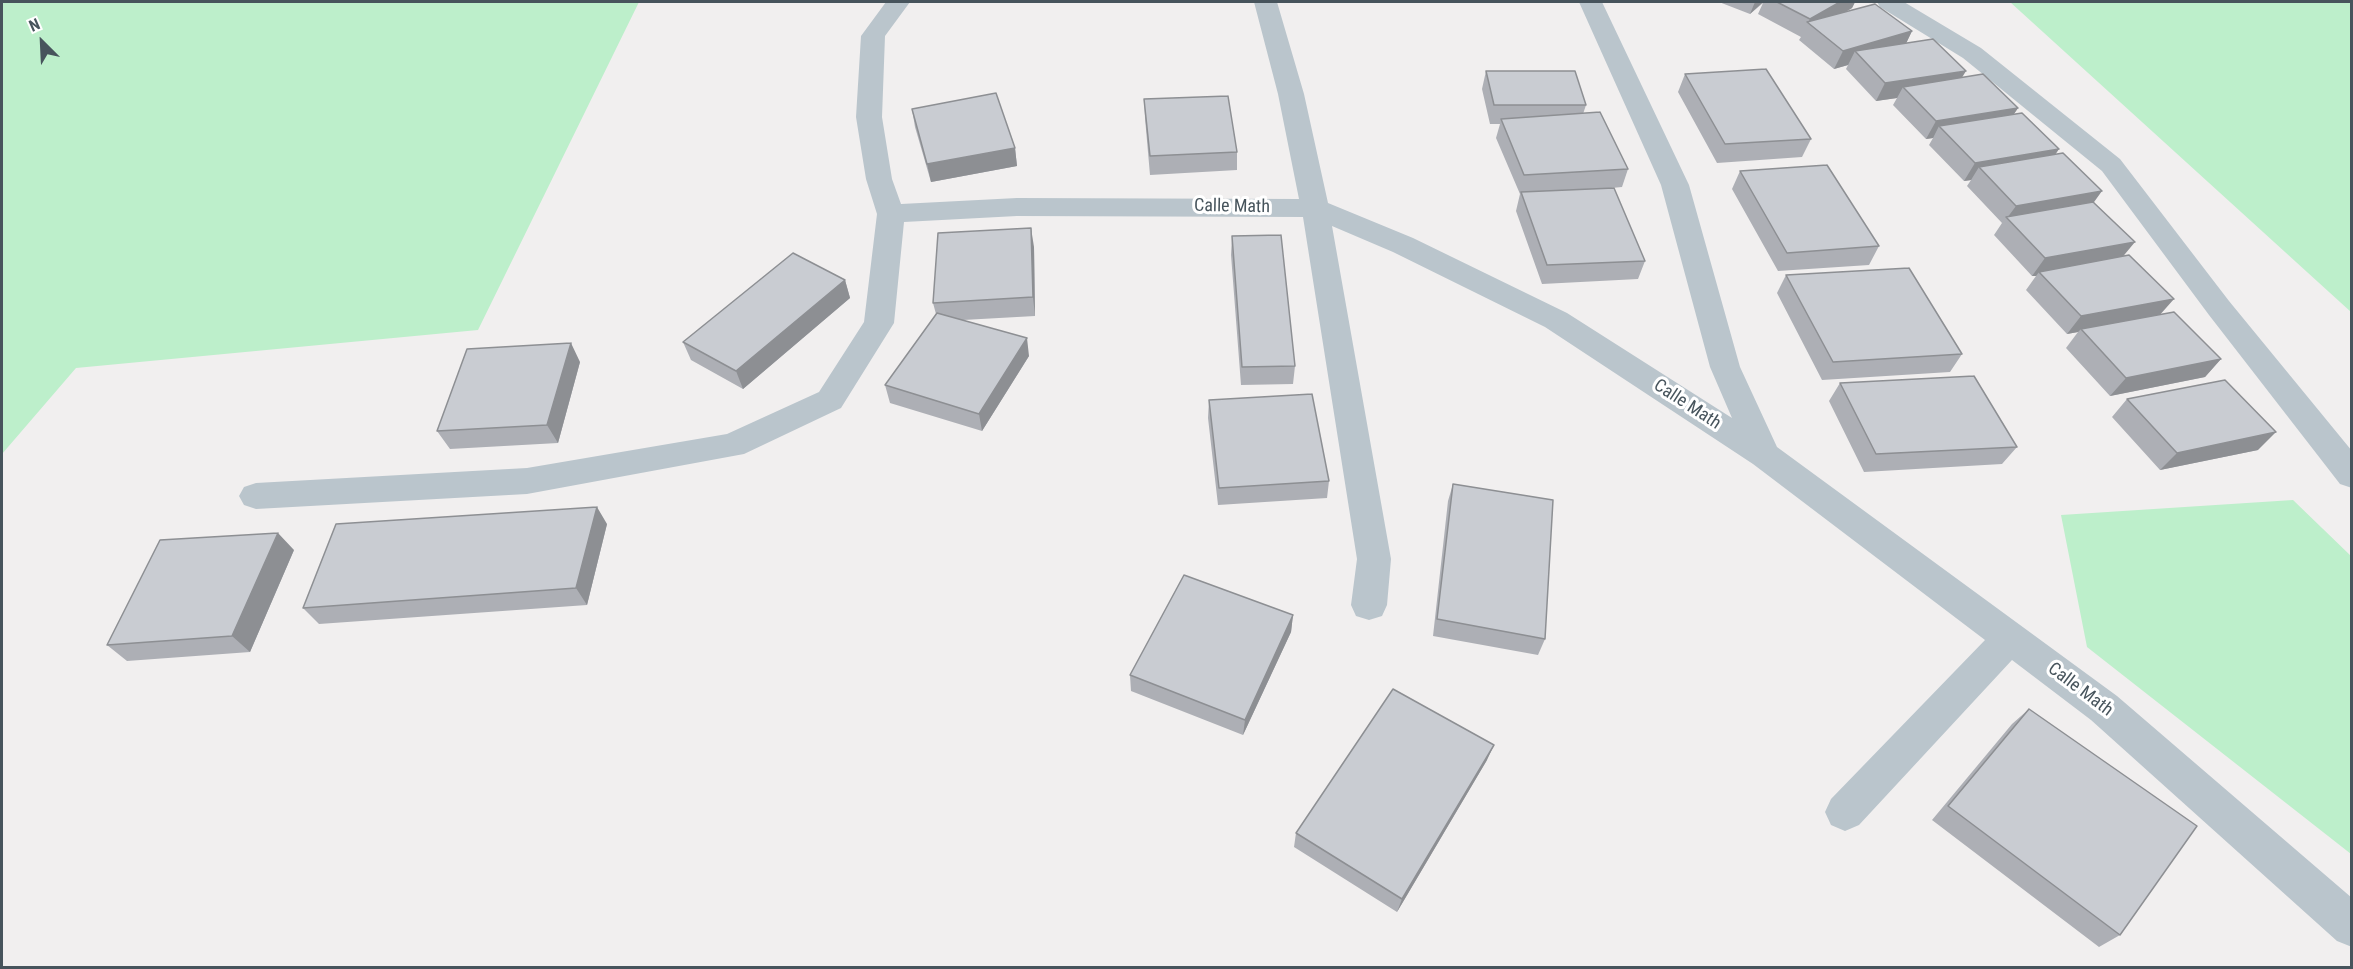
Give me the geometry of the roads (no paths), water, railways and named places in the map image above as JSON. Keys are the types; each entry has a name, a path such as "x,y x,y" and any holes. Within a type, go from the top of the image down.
{"street":[{"path":"256,496 527,481 733,445 830,400 879,323 891,214 879,179 869,117 873,36 898,2"},
{"path":"1266,2 1291,94 1315,208 1374,558 1369,605"},
{"path":"1591,2 1675,185 1725,367 1764,455"},
{"path":"1888,2 1972,52 2111,165 2219,308 2352,476"},
{"name":"Calle Math","path":"891,214 1017,207 1315,208 1403,245 1556,320 1764,455 2104,708 2352,926"},
{"path":"1845,812 2010,638"}]}
